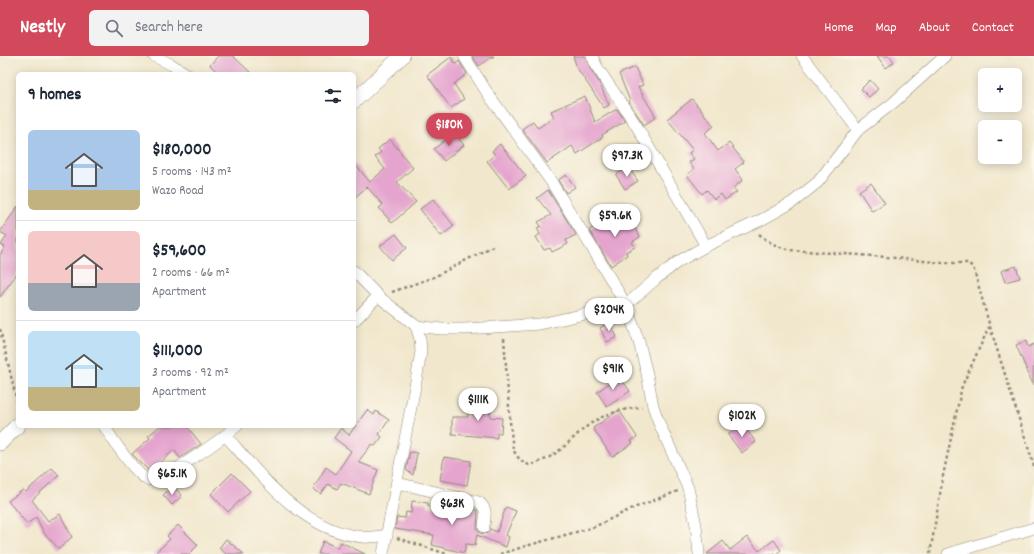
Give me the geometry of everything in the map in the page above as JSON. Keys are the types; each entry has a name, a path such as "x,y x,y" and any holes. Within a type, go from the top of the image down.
{"main road":[{"path":"356,99 402,56"},
{"path":"0,443 16,427"}],"street":[{"path":"154,56 184,72"},
{"path":"464,56 488,94 550,180 592,246 626,305 647,374 653,406 688,488 696,525 699,554"},
{"path":"592,56 597,67 636,125 706,246"},
{"path":"802,56 858,130"},
{"path":"356,274 378,296 416,326 441,329 540,324 626,305 679,261 750,224 763,219 793,202 818,182 858,130 893,103 945,56"},
{"path":"356,319 378,296"},
{"path":"383,554 421,352 420,339 416,326"},
{"path":"105,428 134,467 148,480 156,480 167,475 226,436 235,428"},
{"path":"226,436 282,496 303,514 326,528 345,534 365,538 387,535"},
{"path":"397,483 479,502 485,509 484,526"},
{"path":"948,554 1034,528"}],"path":[{"path":"750,224 766,241 776,246 791,250 943,263 969,263 974,270 990,327 1034,466"},
{"path":"378,296 434,277 492,246"},
{"path":"503,327 513,450 520,460 529,465 542,462 562,449 590,425 606,415 622,410 653,406"},
{"path":"930,554 943,476 962,386 990,327"},
{"path":"0,329 16,397"},
{"path":"500,554 594,527 631,509 688,488"},
{"path":"387,535 426,546 447,554"}],"building":[{"path":"218,56 233,56 250,72 217,72 210,65"},
{"path":"472,56 494,56 479,66"},
{"path":"573,56 585,56 609,105 604,108 577,68"},
{"path":"877,56 890,56 894,62 886,68"},
{"path":"451,57 456,64 459,61 467,74 454,84 464,99 451,108 427,75"},
{"path":"635,67 643,85 638,87 656,117 644,125 629,102 630,101 619,74"},
{"path":"870,80 878,89 869,97 861,89"},
{"path":"585,96 595,122 617,109 625,121 602,135 603,137 577,154 572,146 547,163 522,129 533,121 538,128 554,117 551,111"},
{"path":"692,99 714,126 705,133 718,151 729,143 744,162 735,169 743,180 733,188 737,192 725,200 721,194 714,199 707,190 702,194 687,175 694,169 689,162 694,159 689,153 693,150 667,119"},
{"path":"454,133 464,145 444,161 434,149"},
{"path":"390,139 413,168 397,182 416,202 392,223 379,208 383,205 367,187 356,196 356,165 370,182 385,169 375,157 381,152 378,149"},
{"path":"500,144 526,176 509,189 487,161 495,155 492,151"},
{"path":"628,167 638,181 625,189 616,175"},
{"path":"566,175 575,187 566,193 558,180"},
{"path":"871,183 885,203 872,211 859,191"},
{"path":"548,190 576,235 566,240 568,244 552,252 550,248 544,250 536,237 540,234 537,228 541,226 538,222 551,215 537,198"},
{"path":"433,199 454,226 441,236 420,209"},
{"path":"16,209 16,275 0,297 0,255 5,247 1,245 7,236 0,232"},
{"path":"626,214 640,237 632,242 635,247 626,252 627,255 611,266 589,230 608,219 611,224"},
{"path":"396,234 407,248 392,260 380,246"},
{"path":"1016,266 1020,278 1005,282 1001,271"},
{"path":"610,322 617,337 607,342 600,328"},
{"path":"1026,341 1028,347 1034,344 1033,385 1016,345"},
{"path":"619,376 630,391 607,407 597,392"},
{"path":"468,403 490,403 490,417 502,418 501,433 497,433 497,438 452,434 452,417 468,417"},
{"path":"367,410 374,415 376,411 389,420 379,434 382,437 375,446 372,444 358,462 378,470 369,494 341,483 337,489 328,484 321,494 313,489 326,467 336,474 351,451 334,438 341,428 349,435 354,428 356,428 356,425"},
{"path":"619,410 637,437 631,441 633,443 612,457 593,428"},
{"path":"742,424 756,442 742,453 728,435"},
{"path":"158,428 189,428 201,444 180,458 174,450 150,472 132,454 150,438 148,436"},
{"path":"410,452 417,453 413,475 406,470"},
{"path":"444,457 471,461 467,485 440,480"},
{"path":"52,468 59,475 32,500 48,521 60,514 72,537 59,549 44,533 36,517 27,524 8,501 23,490 26,492"},
{"path":"232,473 250,491 228,512 211,494"},
{"path":"173,486 182,496 172,505 163,495"},
{"path":"412,501 428,503 428,506 460,508 460,506 477,510 477,529 480,533 484,534 490,529 497,532 506,507 516,511 506,535 509,537 506,547 477,535 475,545 466,544 464,553 432,545 434,535 395,529 397,517 405,518 406,512 411,513"},
{"path":"178,525 198,545 189,554 154,554 170,539 167,536"},
{"path":"747,537 759,551 774,540 781,550 776,554 707,554 723,541 730,550"},
{"path":"226,539 244,554 226,554 219,548"},
{"path":"323,541 338,548 341,542 365,554 318,554"}]}
